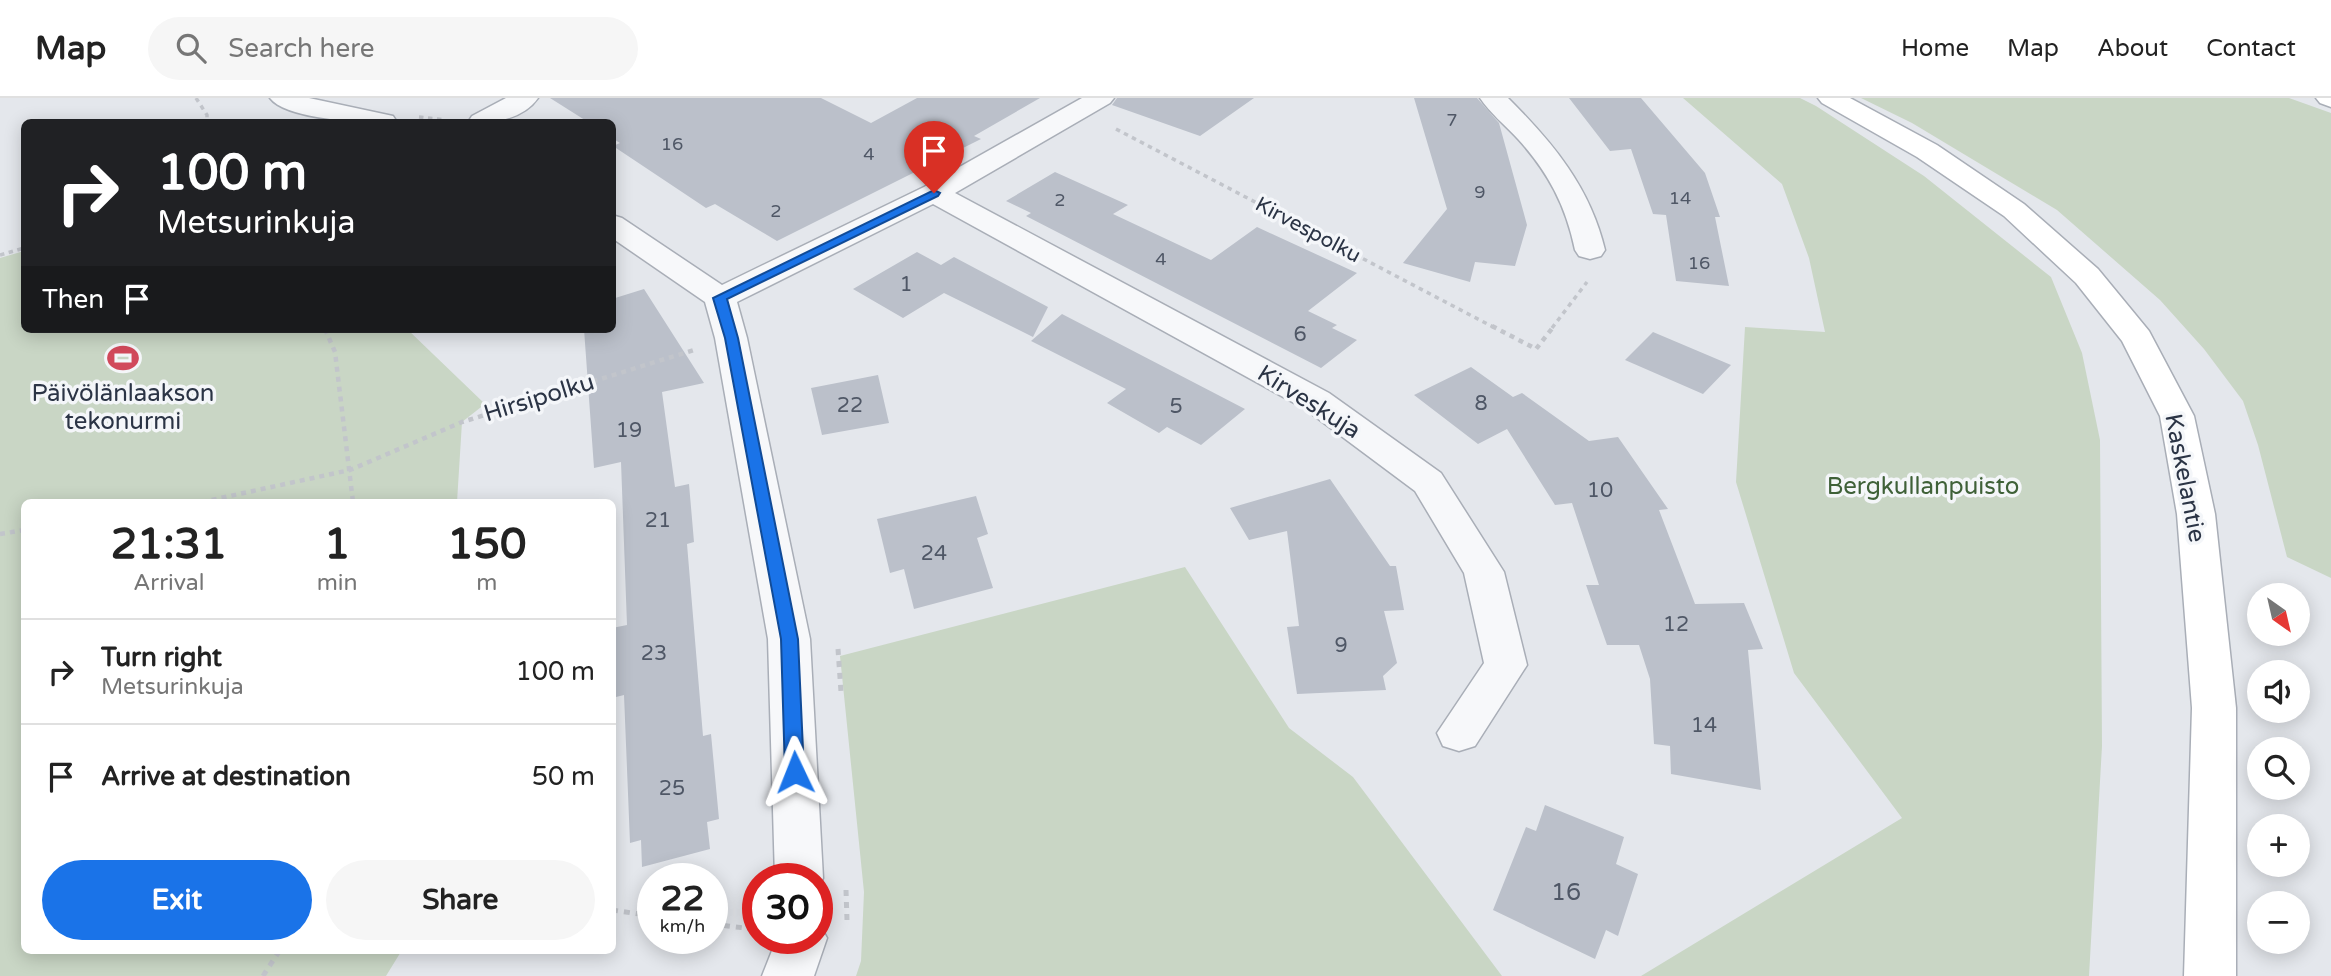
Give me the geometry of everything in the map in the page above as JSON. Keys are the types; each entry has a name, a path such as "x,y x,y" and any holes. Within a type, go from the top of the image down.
{"street":[{"path":"283,98 316,109 368,119"},
{"path":"486,119 525,98"},
{"path":"1493,98 1550,158 1574,197 1586,225 1590,250"},
{"name":"Kaskelantie","path":"1831,98 1927,150 2003,203 2087,276 2137,338 2177,416 2196,514 2214,708 2210,976"},
{"path":"720,298 934,193 1090,104"},
{"name":"Kirveskuja","path":"934,193 1317,401 1428,482 1484,572 1506,665 1459,733"},
{"path":"616,227 720,298 731,338 789,639 798,863"},
{"path":"788,976 796,954"}],"path":[{"path":"196,98 207,119"},
{"name":"Kirvespolku","path":"1090,104 1536,349 1592,276 1590,250"},
{"path":"0,255 21,249"},
{"path":"327,333 335,352 353,499"},
{"name":"Hirsipolku","path":"216,499 350,470 462,422 731,338"},
{"path":"0,534 21,530"},
{"path":"616,911 637,914"},
{"path":"263,976 277,954"}],"green space":[{"name":"Bergkullanpuisto","path":"1683,98 1800,98 1924,176 2051,277 2082,353 2100,440 2102,746 2089,976 1641,976 1902,818 1794,673 1736,482 1745,327 1825,332 1809,258 1782,184"},
{"path":"1861,98 2289,98 2331,113 2331,578 2287,557 2258,445 2243,401 2204,349 2160,300 2057,210 1912,123"},
{"path":"21,252 21,333 411,333 485,404 462,422 457,499 21,499 21,954 400,954 386,976 0,976 0,258"},
{"path":"1185,567 1289,728 1353,777 1502,976 856,976 861,961 864,892 840,656"}],"building":[{"path":"550,98 821,98 871,123 917,98 1040,98 974,136 981,139 777,241 715,204 706,208 616,148 620,143 616,140 616,119 583,119"},
{"path":"1117,98 1254,98 1200,136 1112,105"},
{"path":"1414,98 1477,98 1499,123 1527,225 1515,266 1475,262 1470,282 1403,263 1447,209"},
{"path":"1569,98 1641,98 1705,173 1720,217 1715,217 1729,286 1676,281 1666,215 1653,214 1631,149 1610,151"},
{"path":"1055,172 1128,205 1113,214 1211,260 1257,227 1357,273 1308,311 1337,325 1332,328 1357,340 1321,368 1026,216 1031,213 1006,201"},
{"path":"917,252 941,265 954,257 1048,307 1033,337 944,293 903,318 853,289"},
{"path":"644,289 704,383 662,392 675,487 689,484 694,542 687,544 703,736 711,734 719,819 707,822 710,849 657,863 642,863 641,840 630,843 624,695 616,697 616,627 627,625 621,462 594,468 584,333 616,333 616,298"},
{"path":"1062,314 1245,409 1201,445 1167,427 1159,433 1107,403 1126,389 1031,341"},
{"path":"1653,332 1731,365 1703,394 1625,360"},
{"path":"1471,367 1513,397 1522,393 1589,441 1618,437 1668,509 1659,510 1695,604 1744,603 1763,649 1748,650 1761,790 1671,774 1670,746 1654,744 1650,679 1639,645 1607,645 1586,585 1599,585 1572,503 1555,505 1507,429 1478,444 1414,395"},
{"path":"878,375 889,423 822,435 811,388"},
{"path":"1330,479 1390,566 1396,566 1404,610 1384,611 1397,663 1383,676 1386,690 1297,694 1287,627 1299,626 1287,531 1249,540 1230,508"},
{"path":"976,496 988,534 977,538 993,588 914,609 904,569 890,573 877,519"},
{"path":"1545,805 1624,837 1616,864 1638,874 1618,936 1606,930 1595,959 1493,910 1526,827 1536,831"}],"place":[{"name":"Päivölänlaakson tekonurmi","path":"123,358"}],"route":[{"path":"795,772 789,639 744,401 720,298 934,193"}]}
